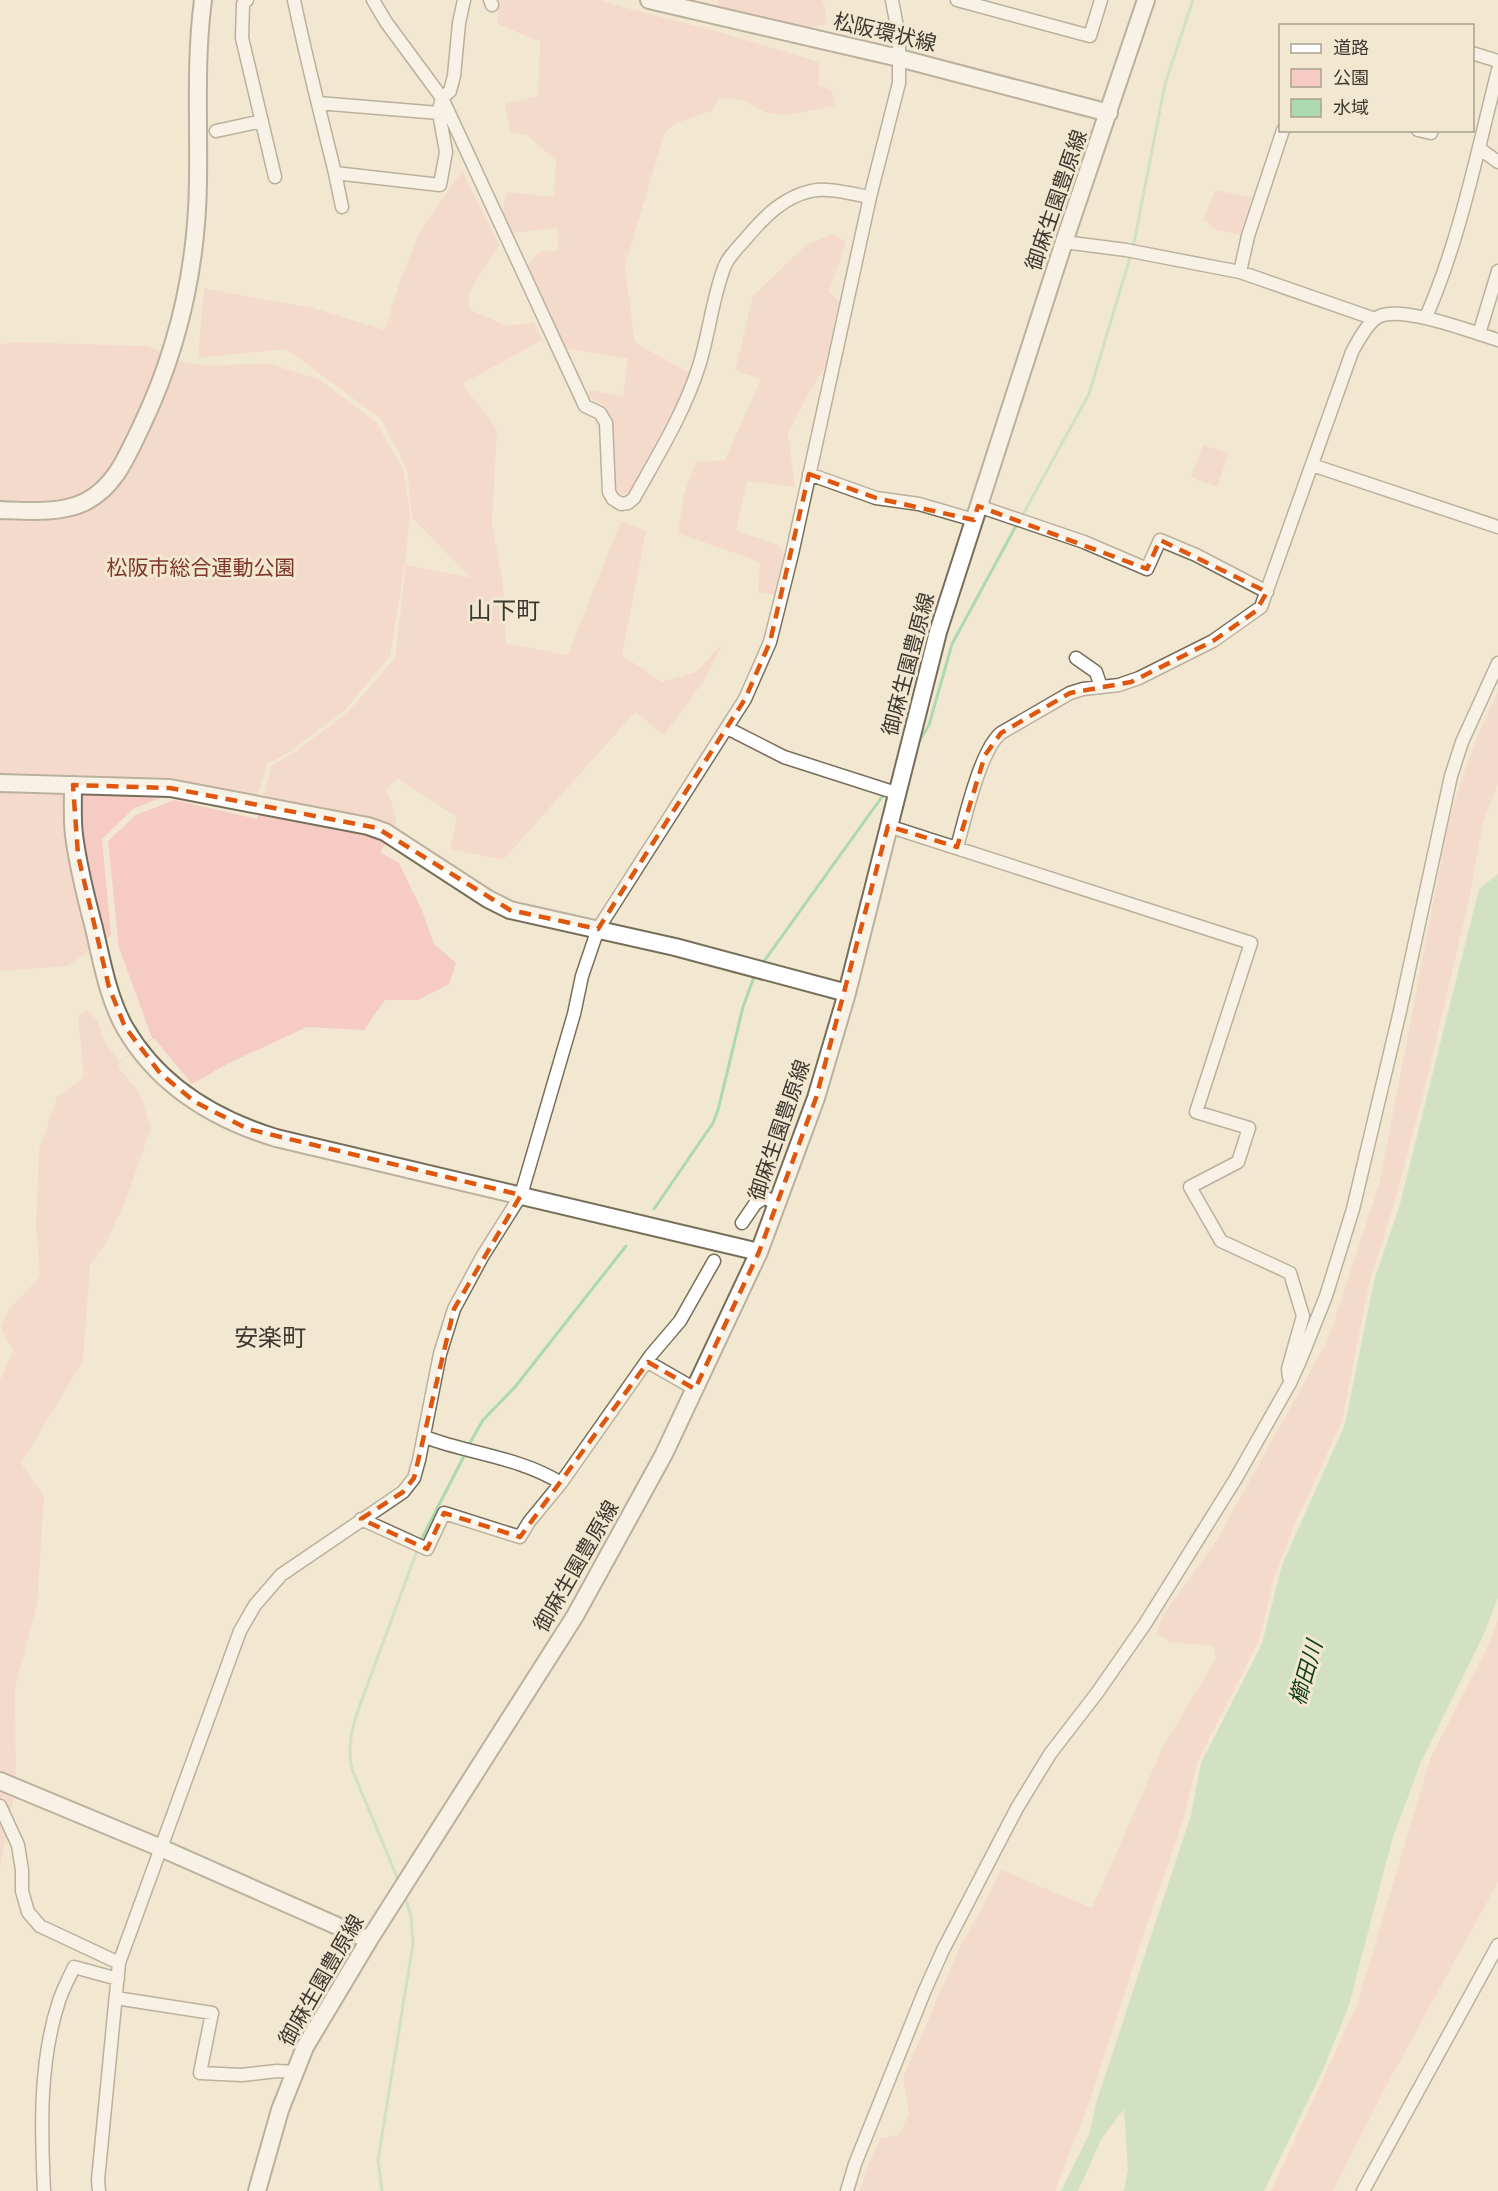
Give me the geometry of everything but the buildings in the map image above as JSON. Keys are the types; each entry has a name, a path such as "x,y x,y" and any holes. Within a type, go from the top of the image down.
{"main road":[{"path":"0,510 38,511 66,508 87,501 100,493 112,481 125,460 153,403 183,314 194,241 198,183 197,76 203,0"},
{"name":"松阪環状線","path":"649,0 899,58 1109,113"},
{"name":"御麻生園豊原線","path":"257,2191 280,2110 305,2048 369,1940 575,1616 664,1454 759,1251 816,1098 847,993 938,632 1064,242 1146,0"},
{"path":"0,783 170,788 377,828 510,910 598,929 847,993"},
{"path":"73,785 74,832 78,855 109,987 125,1028 139,1048 160,1073 195,1102 248,1130 759,1251"},
{"path":"0,1781 161,1848 369,1940"}],"street":[{"path":"247,0 243,4 242,38 275,177"},
{"path":"294,0 342,207"},
{"path":"373,0 386,22 442,98 585,406 600,413 606,423 609,492 613,499 621,504 628,503 634,498 674,428 699,367 721,278 730,256 768,213 803,194 812,191 832,191 870,197"},
{"path":"335,173 440,185 446,152 439,113 442,98 450,91 454,76 459,23 464,0"},
{"path":"99,2191 98,2180 119,1963 246,1618 281,1575 403,1492 410,1484 420,1461 440,1354 454,1309 482,1257 521,1195 574,1014 582,975 598,929 745,699 770,642 792,554 870,197 899,83 899,38 892,0"},
{"path":"957,0 1090,36 1101,0"},
{"path":"1474,53 1498,61"},
{"path":"1426,317 1436,293 1480,149 1498,70"},
{"path":"318,103 439,113"},
{"path":"216,131 262,121"},
{"path":"1240,272 1248,236 1282,132"},
{"path":"1480,149 1498,162"},
{"path":"1064,242 1132,251 1240,272 1375,319"},
{"path":"1479,334 1498,271"},
{"path":"957,847 985,755 993,740 1070,693 1131,682 1213,641 1261,607 1352,352 1375,319 1386,314 1426,317 1498,340"},
{"path":"1312,465 1498,527"},
{"path":"809,474 876,498 1013,518 1084,542 1147,569 1160,540 1196,555 1267,592"},
{"path":"1076,658 1096,672 1101,687"},
{"path":"847,2191 855,2164 925,1990 947,1941 1017,1808 1050,1754 1128,1651 1235,1480 1290,1383 1326,1296 1353,1209 1400,1011 1451,776 1462,742 1498,663"},
{"path":"727,728 784,757 896,793"},
{"path":"888,826 1251,943 1196,1112 1249,1128 1238,1162 1190,1187 1221,1241 1290,1273 1303,1316 1288,1369 1290,1383"},
{"path":"742,1223 755,1204 765,1197 777,1205"},
{"path":"361,1519 427,1550 444,1513 520,1537 680,1321 714,1262"},
{"path":"648,1362 695,1389"},
{"path":"425,1437 461,1449 512,1461 548,1475 561,1483"},
{"path":"0,1806 18,1845 22,1870 22,1891 28,1912 40,1926 119,1963"},
{"path":"1363,2191 1498,1945"},
{"path":"44,2191 42,2124 46,2068 59,2001 74,1967 118,1979"},
{"path":"116,1998 212,2013 200,2073 242,2075 278,2071 296,2072"}],"highlighted area":[{"path":"809,474 876,498 974,520 978,506 1147,569 1160,540 1267,592 1256,611 1213,641 1131,682 1070,693 1001,733 985,755 957,847 888,826 816,1098 759,1252 695,1389 648,1362 520,1537 444,1513 427,1549 361,1519 403,1492 414,1478 454,1309 521,1195 248,1129 195,1102 160,1073 125,1027 109,987 78,855 73,785 170,788 377,828 510,910 598,929 745,699 770,642"}],"green space":[{"path":"496,0 601,0 819,62 819,86 832,90 835,106 787,115 766,113 743,100 719,98 711,111 674,124 664,135 625,266 634,337 637,344 690,373 670,425 633,491 622,495 613,487 611,421 604,405 589,397 589,390 623,396 628,359 565,348 526,267 539,252 558,250 557,228 513,233 502,212 507,192 554,197 556,160 527,135 510,132 505,104 538,96 540,42 498,24"},
{"path":"718,0 822,0 827,24 804,28 718,11"},
{"path":"462,171 499,245 468,294 470,310 507,326 534,322 542,340 462,384 497,429 492,525 503,582 506,643 568,655 621,521 646,531 622,655 662,682 696,672 723,643 705,679 664,735 635,712 503,860 450,849 457,817 398,779 386,789 394,809 396,822 392,834 380,852 399,863 423,913 434,944 456,963 449,984 418,1000 385,1000 364,1030 307,1027 227,1064 192,1084 154,1038 118,1064 121,1071 139,1091 151,1128 125,1202 106,1243 90,1265 83,1361 21,1463 44,1497 37,1605 15,1687 16,1785 0,1867 0,1380 13,1351 1,1328 9,1309 40,1277 36,1223 39,1150 57,1097 84,1077 78,1016 87,1010 97,1020 104,1041 119,1062 152,1038 119,948 108,841 136,815 174,800 257,819 272,765 293,753 346,714 395,658 406,565 471,578 412,518 407,469 381,419 286,349 198,358 204,288 310,307 385,330 399,284 419,233"},
{"path":"1215,190 1255,198 1244,236 1217,230 1203,220"},
{"path":"833,234 846,242 829,292 839,301 825,367 788,434 795,487 747,481 736,531 779,545 785,556 782,596 758,592 760,562 678,533 684,494 696,462 725,460 761,379 735,371 753,296 806,245"},
{"name":"松阪市総合運動公園","path":"12,342 147,346 183,362 202,365 269,364 319,379 376,422 403,469 410,514 406,557 390,656 344,711 290,752 267,764 252,813 167,795 133,809 102,839 111,935 68,966 0,971 0,345"},
{"path":"1203,445 1229,453 1217,487 1191,477"},
{"path":"1498,693 1498,784 1483,822 1469,899 1428,1075 1395,1201 1370,1280 1342,1421 1294,1526 1273,1582 1259,1640 1197,1763 1184,1818 1090,2100 1055,2191 860,2191 870,2160 881,2138 899,2135 909,2113 903,2078 962,1942 1001,1870 1092,1908 1162,1749 1216,1659 1213,1646 1171,1642 1156,1634 1163,1615 1214,1545 1328,1340 1380,1181 1449,820 1470,755"},
{"path":"1498,1620 1498,1882 1383,2092 1333,2191 1271,2191 1357,2005 1430,1759 1488,1646"}],"water":[{"name":"櫛田川","path":"1498,874 1498,1598 1483,1636 1421,1762 1392,1840 1349,2005 1323,2070 1264,2191 1124,2191 1128,2170 1124,2109 1102,2138 1078,2191 1061,2191 1090,2132 1096,2103 1191,1815 1201,1763 1262,1644 1282,1565 1345,1424 1374,1281 1400,1204 1479,889"}],"waterway":[{"path":"1133,248 1165,84 1193,0"},
{"path":"1021,518 1089,394 1131,254"},
{"path":"919,742 929,725 952,644 1017,524"},
{"path":"762,964 884,794"},
{"path":"654,1209 713,1123 743,1007 755,974"},
{"path":"467,1448 483,1420 515,1387 626,1246"},
{"path":"420,1542 465,1454"},
{"path":"399,1882 352,1769 350,1744 357,1713 418,1548"},
{"path":"382,2191 378,2160 413,1944 411,1916 404,1894"}],"district":[{"name":"山下町","path":"504,610"},
{"name":"安楽町","path":"270,1337"}]}
